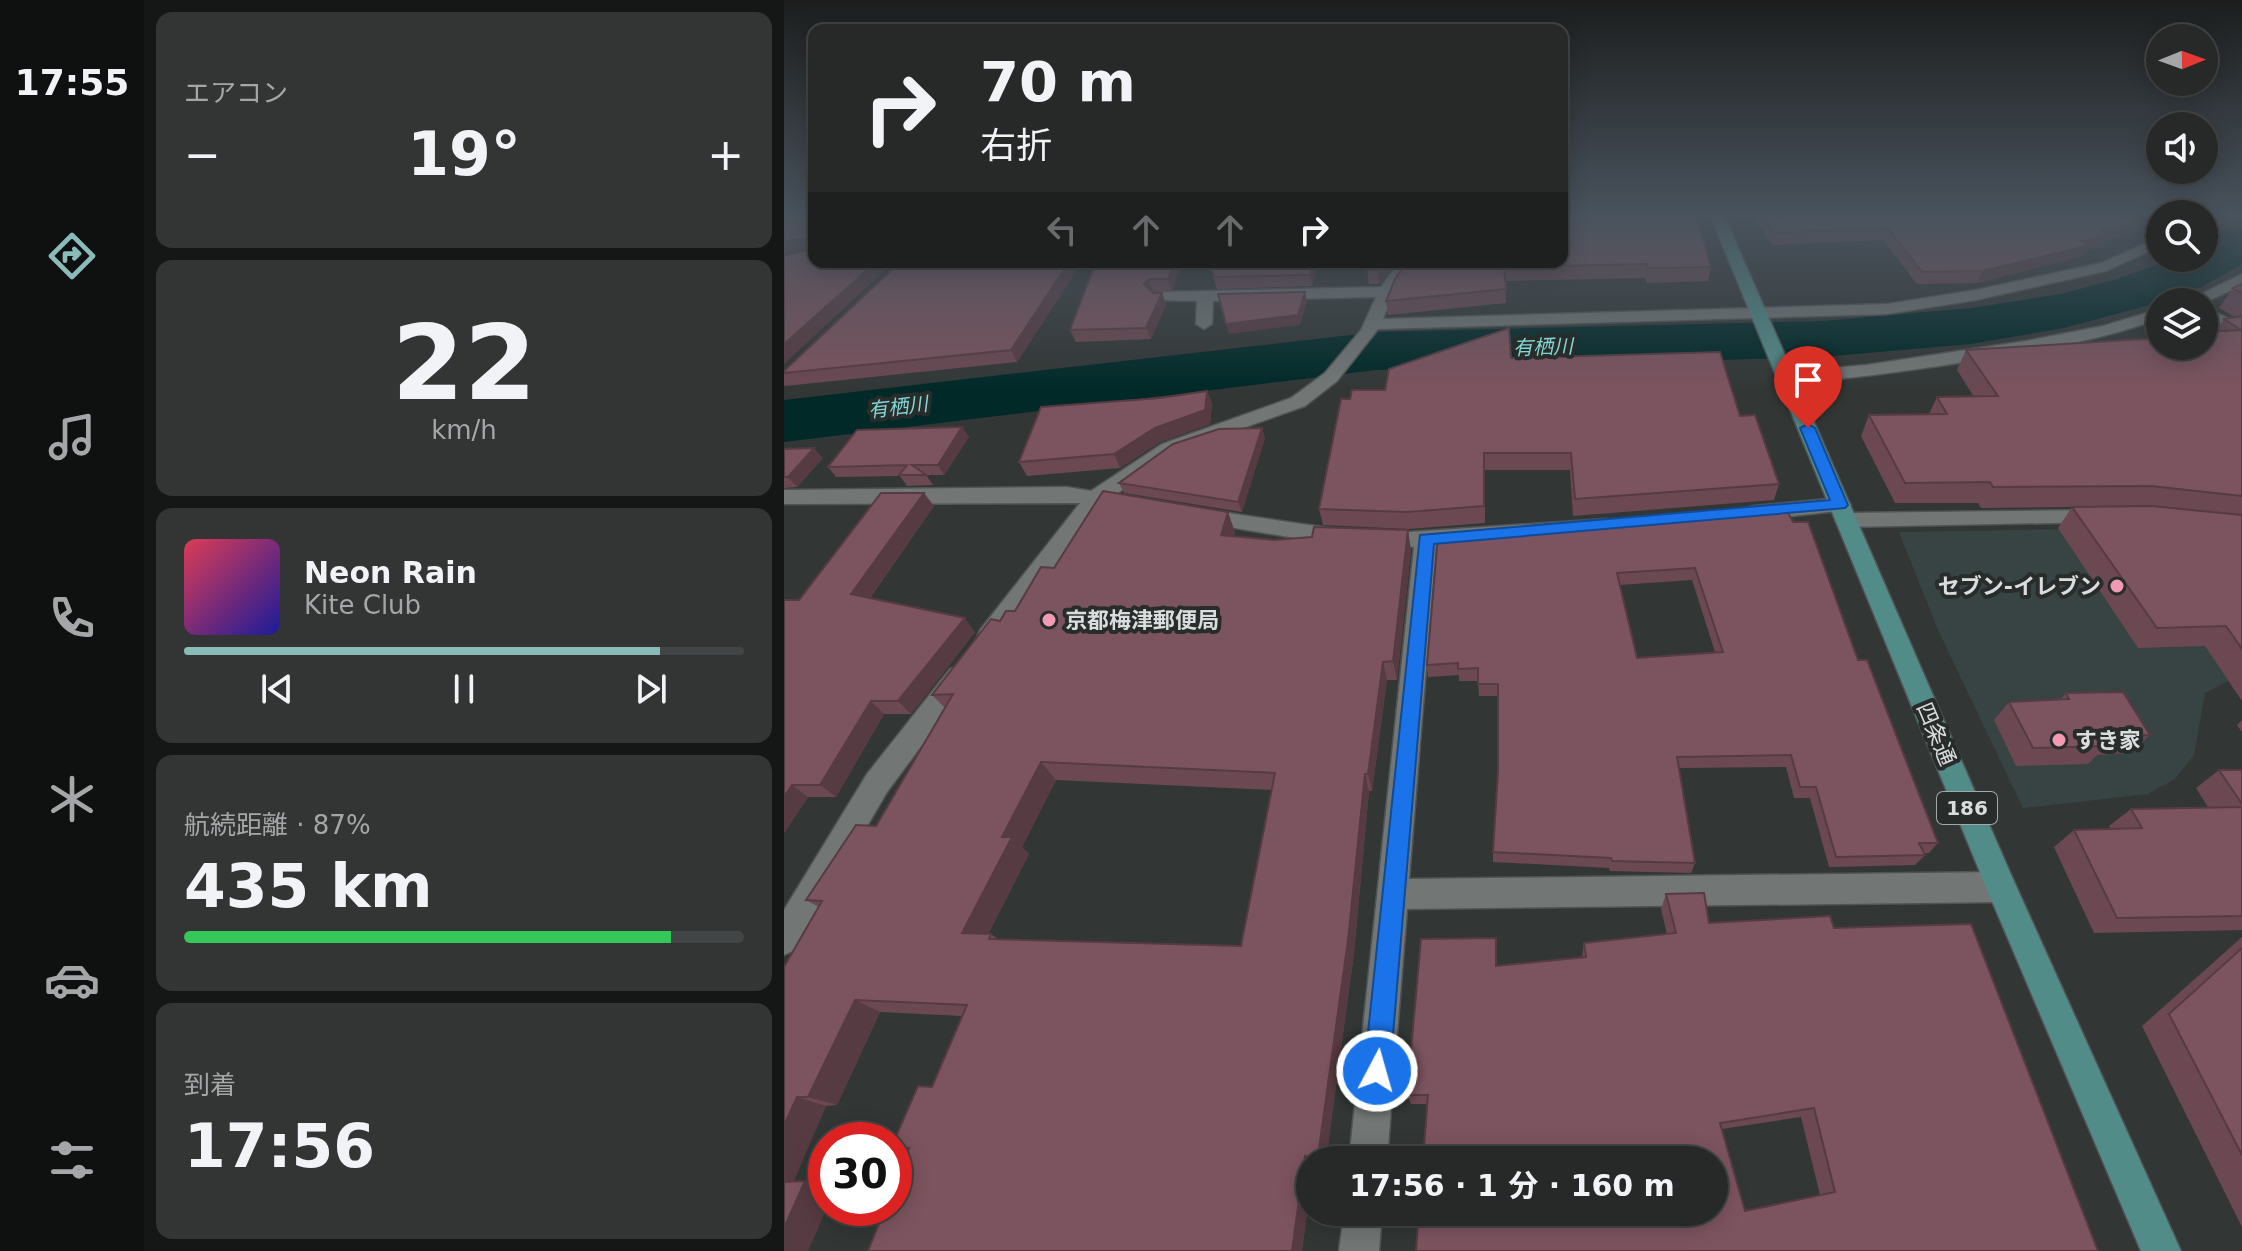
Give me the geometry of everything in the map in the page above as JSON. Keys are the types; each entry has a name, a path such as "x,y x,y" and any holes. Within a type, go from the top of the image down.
{"main road":[{"name":"四条通","path":"1742,273 2001,887 2161,1251"}],"street":[{"path":"784,939 877,783 1095,498 1169,448 1298,402 1331,377 1371,327 1386,292 1399,273"},
{"path":"1371,327 1761,317 1887,309 1976,295 2073,273"},
{"path":"2218,290 2242,279"},
{"path":"1159,297 1386,292"},
{"path":"1204,324 1205,296"},
{"path":"1783,370 1827,376 2045,344 2113,331 2146,319"},
{"path":"2218,319 2242,331"},
{"path":"784,497 1067,494 1155,508"},
{"path":"1731,515 1843,512 2119,517"},
{"path":"1185,513 1334,538 1426,539 1623,524"},
{"path":"1369,1146 1426,539"},
{"path":"1395,894 2001,887"},
{"path":"1359,1251 1362,1226"}],"shaded area":[{"path":"2129,528 2240,675 2205,693 2194,755 2175,779 2148,794 2023,808 1939,632 1899,532"}],"building":[{"path":"784,273 863,273 784,344"},
{"path":"888,273 1061,273 1011,350 784,371"},
{"path":"1092,273 1171,273 1168,279 1149,279 1144,284 1153,293 1162,293 1146,328 1070,330"},
{"path":"1213,273 1310,273 1310,275 1214,277"},
{"path":"1399,273 1505,273 1506,289 1386,301"},
{"path":"2242,284 2242,293 2233,288"},
{"path":"1305,292 1298,315 1226,324 1218,294"},
{"path":"2242,316 2242,496 2151,486 1993,487 1990,482 1905,483 1869,415 1947,414 1937,397 1998,396 1966,350 2146,339 2146,360 2218,360 2218,331 2241,330 2224,319"},
{"path":"1509,328 1511,358 1720,352 1740,416 1755,415 1779,484 1575,499 1571,453 1484,453 1484,506 1407,512 1319,509 1341,399 1350,399 1352,390 1385,390 1389,369"},
{"path":"1207,391 1205,410 1155,428 1114,454 1019,462 1041,407 1160,398"},
{"path":"962,427 938,465 912,465 926,475 899,475 907,465 828,467 857,430"},
{"path":"1262,428 1238,502 1119,483 1173,444 1219,429"},
{"path":"814,448 788,477 784,477 784,449"},
{"path":"1103,491 1228,512 1221,535 1274,540 1312,537 1314,527 1408,530 1393,661 1383,662 1368,774 1365,774 1348,940 1319,1146 1296,1146 1296,1222 1292,1251 868,1251 878,1226 912,1226 912,1122 902,1122 918,1086 932,1087 967,1005 855,1000 808,1097 797,1097 784,1125 784,967 822,901 806,900 856,825 876,826 953,694 932,695 991,619 1000,621 1006,611 1015,611 1041,567 1054,568","holes":["1041,762 1275,773 1241,946 989,939 991,934 962,933 1012,837 1002,837"]},
{"path":"881,493 924,493 851,594 965,618 898,701 871,701 820,785 792,785 784,797 784,600 799,600"},
{"path":"2151,506 2242,515 2242,649 2226,626 2157,628 2072,507"},
{"path":"1785,507 1793,522 1808,522 1858,660 1867,660 1938,843 1919,843 1925,855 1836,857 1816,787 1800,787 1791,755 1677,757 1695,863 1612,861 1611,858 1493,852 1498,771 1498,684 1478,684 1478,668 1458,669 1458,663 1427,665 1438,535 1484,531 1484,537 1576,531 1576,524","holes":["1695,568 1723,652 1637,658 1617,573"]},
{"path":"2123,692 2150,735 2102,737 2107,746 2033,748 2009,702 2069,699 2066,693"},
{"path":"2219,770 2242,770 2242,804"},
{"path":"2242,807 2242,916 2117,918 2074,830 2142,828 2131,809"},
{"path":"1704,893 1709,923 1830,916 1834,928 1971,924 2098,1251 1416,1251 1418,1226 1728,1226 1728,1151 1745,1211 1835,1192 1814,1108 1720,1123 1727,1146 1424,1146 1428,1095 1407,1095 1421,939 1496,938 1496,966 1586,957 1584,943 1676,933 1666,894"},
{"path":"2242,948 2242,1155 2169,1014"},
{"path":"805,1181 784,1228 784,1182"}],"waterway":[{"name":"有栖川","path":"784,421 1376,351 1822,339 1971,326 2064,311 2186,273"}],"place":[{"name":"セブン-イレブン","path":"2117,586"},
{"name":"京都梅津郵便局","path":"1049,620"},
{"name":"すき家","path":"2059,740"}],"route":[{"path":"1377,1071 1426,539 1840,505 1808,428"}]}
